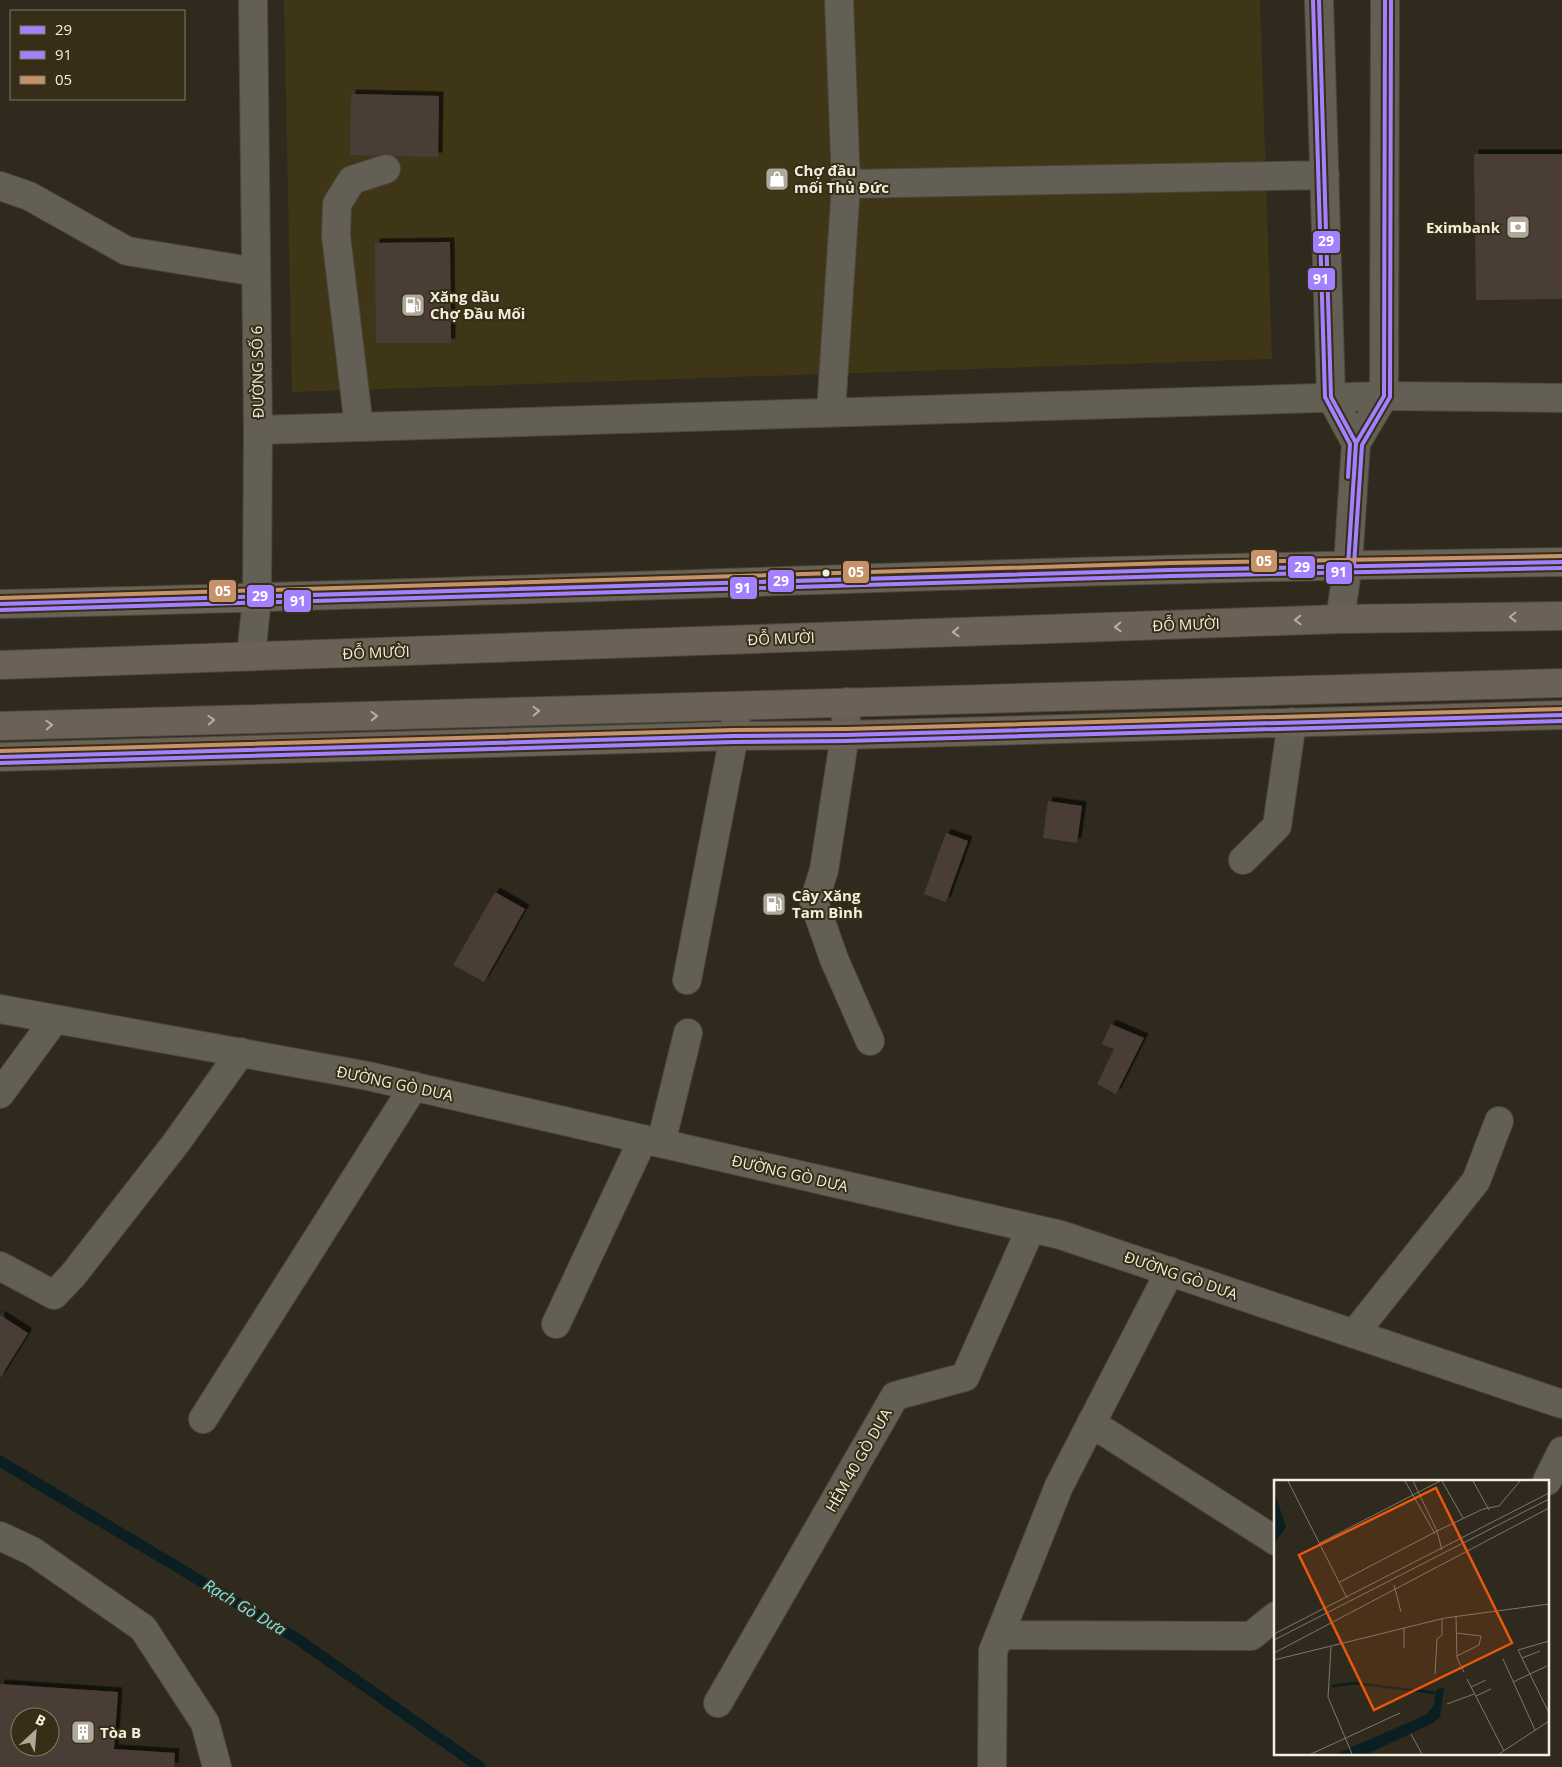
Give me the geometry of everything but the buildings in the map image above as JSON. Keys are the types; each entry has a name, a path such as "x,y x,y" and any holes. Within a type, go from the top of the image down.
{"highway":[{"path":"0,604 257,598 1348,564 1562,562"},
{"name":"ĐỖ MƯỜI","path":"0,666 1340,619 1562,616"},
{"path":"0,726 1562,682"},
{"path":"0,758 734,736 845,735 1562,715"}],"street":[{"name":"ĐƯỜNG SỐ 6","path":"251,656 257,598 258,430 253,0"},
{"path":"831,412 846,184 839,0"},
{"path":"1319,0 1332,397 1356,442"},
{"path":"1340,619 1348,564 1356,442 1384,396 1385,0"},
{"path":"359,427 336,236 337,204 352,180 386,170"},
{"path":"846,184 1325,175"},
{"path":"0,186 29,196 126,251 256,272"},
{"path":"258,430 1332,397 1562,398"},
{"path":"847,702 845,735 824,870 814,902 834,959 870,1041"},
{"path":"687,980 734,736 737,706"},
{"path":"1243,860 1277,826 1292,722"},
{"name":"ĐƯỜNG GÒ DƯA","path":"0,1009 368,1076 1061,1235 1562,1404"},
{"path":"0,1094 55,1019"},
{"path":"556,1324 652,1141 688,1033"},
{"path":"0,1266 54,1295 73,1275 176,1143 241,1052"},
{"path":"203,1419 414,1086"},
{"path":"1354,1334 1476,1181 1499,1121"},
{"name":"HẺM 40 GÒ DƯA","path":"718,1703 895,1396 966,1376 1031,1228"},
{"path":"992,1767 993,1651 1059,1486 1170,1271"},
{"path":"1091,1423 1274,1540"},
{"path":"1547,1480 1562,1451"},
{"path":"0,1536 32,1551 143,1628 205,1723 217,1767"},
{"path":"1000,1635 1251,1636 1274,1618"}],"shaded area":[{"name":"Chợ đầu mối Thủ Đức","path":"284,0 1260,0 1272,359 292,392"}],"waterway":[{"name":"Rạch Gò Dưa","path":"0,1461 296,1638 480,1767"}],"transit line":[{"name":"91","path":"1313,0 1325,397 1350,444 1348,477"},
{"name":"29","path":"1319,0 1331,397 1356,443 1354,477"},
{"name":"29","path":"1348,565 1356,443 1384,396 1385,0"},
{"name":"91","path":"1354,565 1362,445 1390,397 1391,0"},
{"name":"05","path":"0,598 1171,563 1562,556"},
{"name":"29","path":"0,604 1171,570 1562,562"},
{"name":"91","path":"0,610 1172,576 1562,568"},
{"name":"05","path":"0,751 1562,709"},
{"name":"29","path":"0,757 1562,715"},
{"name":"91","path":"0,763 1562,721"}],"place":[{"name":"Chợ đầu mối Thủ Đức","path":"777,179"},
{"name":"Eximbank","path":"1518,227"},
{"name":"Xăng dầu Chợ Đầu Mối","path":"413,305"},
{"name":"Cây Xăng Tam Bình","path":"774,904"},
{"name":"Tòa B","path":"83,1732"}]}
